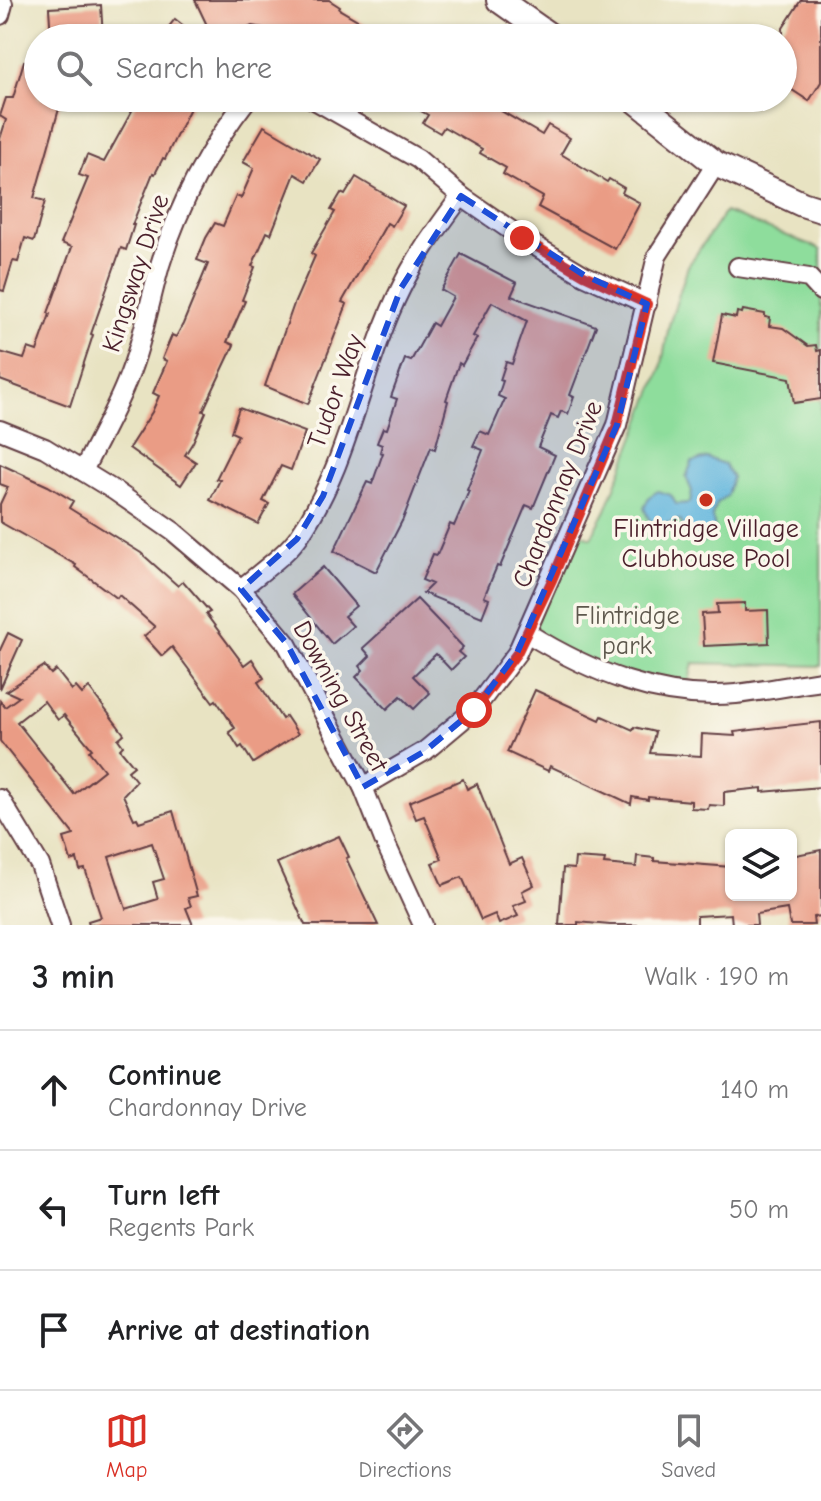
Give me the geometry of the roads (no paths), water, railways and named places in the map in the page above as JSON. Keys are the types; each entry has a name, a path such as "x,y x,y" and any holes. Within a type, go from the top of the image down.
{"street":[{"path":"499,0 533,24"},
{"name":"Kingsway Drive","path":"83,471 126,383 145,327 161,264 185,202 208,152 238,112"},
{"path":"336,112 418,159 461,196 522,238 584,275 647,304"},
{"path":"651,112 716,164 821,210"},
{"name":"Chardonnay Drive","path":"363,787 425,751 474,710 517,653 617,425 657,256 716,164"},
{"name":"Tudor Way","path":"241,589 297,539 323,496 401,288 437,228 461,196"},
{"path":"738,267 809,278 821,291"},
{"name":"Downing Street","path":"0,430 45,448 83,471 174,532 241,589 287,644 363,787 423,925"},
{"path":"527,633 567,658 617,679 673,693 734,694 821,681"},
{"path":"0,799 40,865 60,925"}],"water":[{"name":"Flintridge Village Clubhouse Pool","path":"707,458 724,464 732,477 727,496 717,503 712,516 715,529 711,539 701,543 691,540 680,520 659,525 649,520 644,508 649,497 658,491 671,495 676,504 690,503 692,491 686,477 692,462"}],"place":[{"name":"Flintridge Village Clubhouse Pool","path":"706,500"}],"park label":[{"name":"Flintridge park","path":"627,630"}]}
